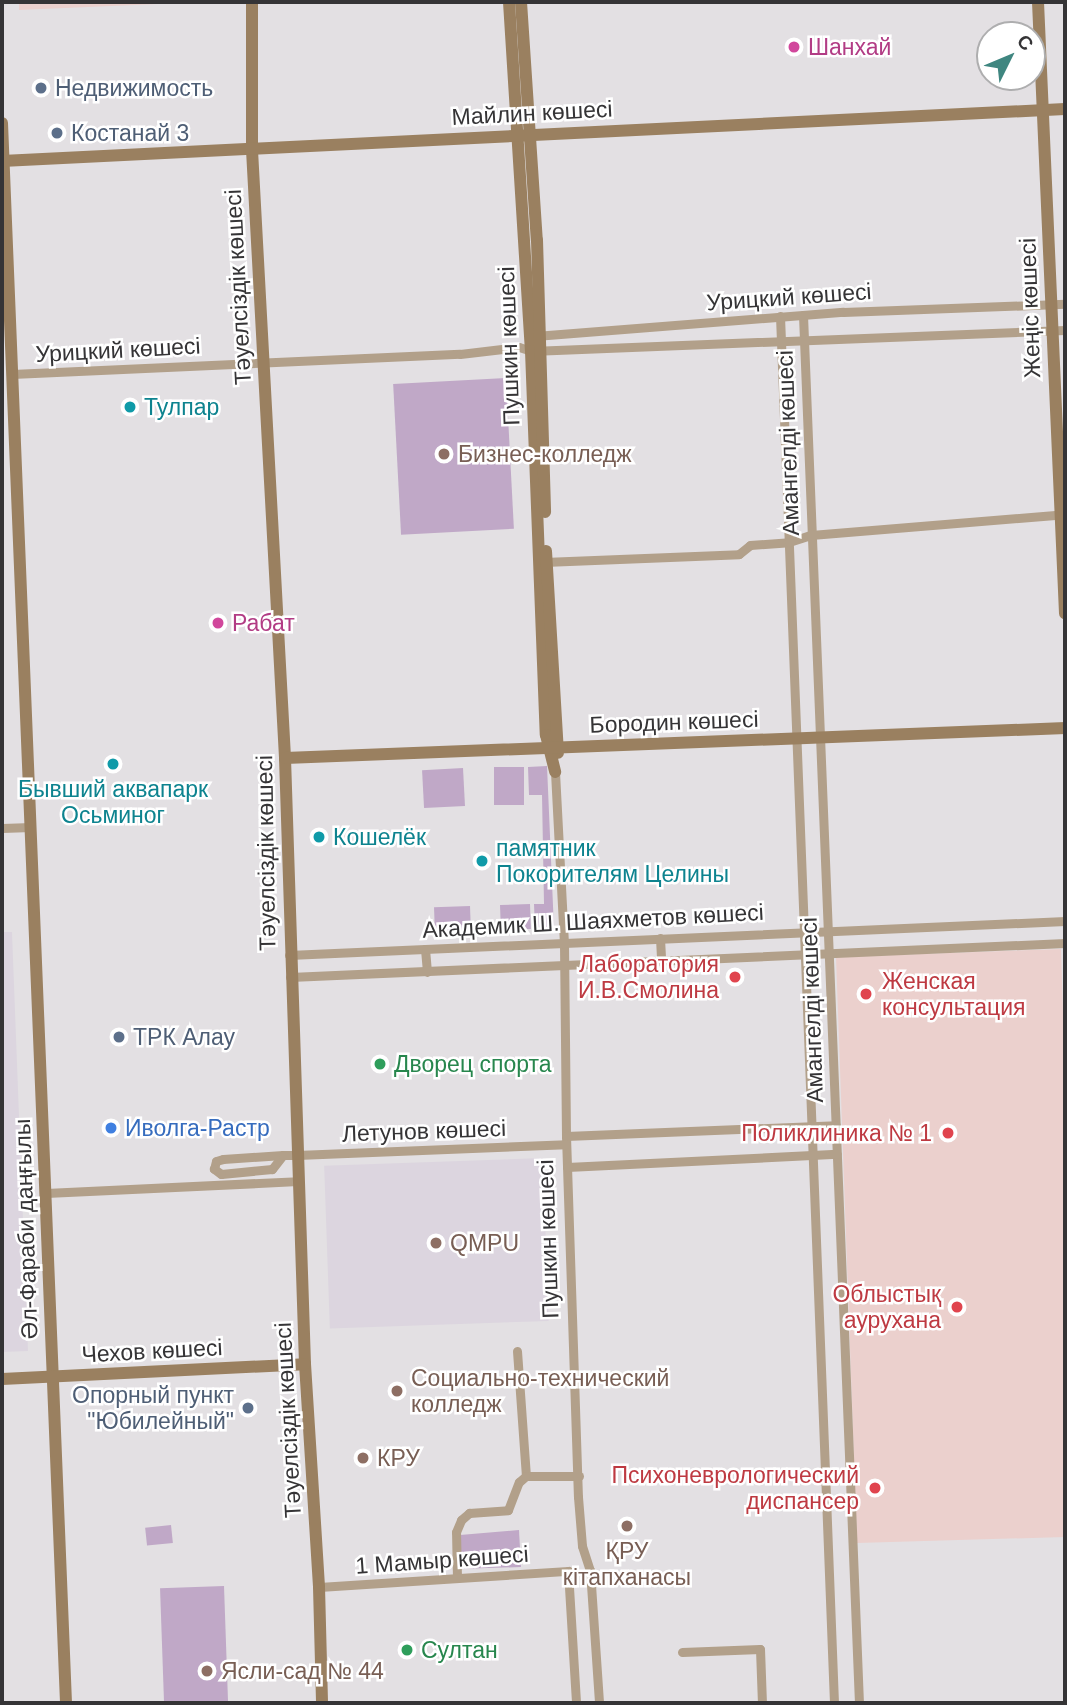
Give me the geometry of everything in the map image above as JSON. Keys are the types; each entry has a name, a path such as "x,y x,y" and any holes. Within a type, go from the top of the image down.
{"main road":[{"name":"Тәуелсіздік көшесі","path":"252,2 252,150 285,758 289,955 305,1364 319,1587 322,1703"},
{"name":"Пушкин көшесі","path":"509,2 524,134 535,335 531,349 555,772"},
{"name":"Пушкин көшесі","path":"519,72 521,2"},
{"name":"Жеңіс көшесі","path":"1038,2 1051,305 1059,330 1065,613"},
{"name":"Майлин көшесі","path":"3,161 1065,109"},
{"name":"Әл-Фараби даңғылы","path":"2,123 66,1703"},
{"name":"Бородин көшесі","path":"285,758 1065,728"},
{"name":"Чехов көшесі","path":"2,1379 305,1364"}],"street":[{"name":"Урицкий көшесі","path":"531,349 535,335 780,316 1065,304"},
{"name":"Амангелді көшесі","path":"803,315 859,1703"},
{"name":"Амангелді көшесі","path":"780,316 834,1703"},
{"name":"Урицкий көшесі","path":"12,374 460,355 531,349 1059,330"},
{"path":"542,562 739,554 750,545 789,542 811,536 1062,514"},
{"name":"Пушкин көшесі","path":"555,772 564,944 566,1140 582,1546 590,1570 599,1703"},
{"path":"2,828 31,827"},
{"name":"Академик Ш. Шаяхметов көшесі","path":"289,955 1065,920"},
{"path":"660,938 661,960"},
{"name":"Академик Ш. Шаяхметов көшесі","path":"290,977 1065,943"},
{"path":"425,949 427,972"},
{"name":"Летунов көшесі","path":"282,1155 272,1169 221,1174 214,1169 216,1161 223,1159 282,1155 836,1125"},
{"path":"567,1167 837,1154"},
{"path":"46,1193 299,1181"},
{"path":"517,1351 526,1476"},
{"path":"457,1578 456,1532 461,1520 469,1513 508,1510 519,1482 526,1476 579,1476"},
{"name":"1 Мамыр көшесі","path":"319,1587 568,1571 576,1703"},
{"path":"682,1652 760,1649 762,1703"}],"shaded area":[{"path":"19,2 204,2 19,10"},
{"path":"506,378 514,529 401,535 393,384"},
{"path":"547,766 554,929 535,930 534,904 544,904 542,795 529,795 528,767"},
{"path":"494,767 524,767 524,805 494,805"},
{"path":"463,768 465,806 424,808 422,770"},
{"path":"530,904 531,929 501,930 500,905"},
{"path":"470,906 471,932 435,933 434,907"},
{"path":"2,932 12,932 28,1351 2,1352"},
{"name":"Облыстық аурухана","path":"1061,949 1065,1077 1065,1537 857,1543 836,957"},
{"name":"QMPU","path":"543,1158 549,1321 330,1329 324,1166"},
{"path":"171,1525 173,1543 147,1546 145,1528"},
{"path":"519,1530 521,1567 458,1569 460,1535"},
{"path":"224,1586 228,1703 164,1703 160,1588"}],"place":[{"name":"Шанхай","path":"794,47"},
{"name":"Недвижимость","path":"41,88"},
{"name":"Костанай 3","path":"57,133"},
{"name":"Тулпар","path":"130,407"},
{"name":"Бизнес-колледж","path":"444,454"},
{"name":"Рабат","path":"218,623"},
{"name":"Бывший аквапарк Осьминог","path":"113,764"},
{"name":"Кошелёк","path":"319,837"},
{"name":"памятник Покорителям Целины","path":"482,861"},
{"name":"Лаборатория И.В.Смолина","path":"735,977"},
{"name":"Женская консультация","path":"866,994"},
{"name":"ТРК Алау","path":"119,1037"},
{"name":"Дворец спорта","path":"380,1064"},
{"name":"Иволга-Растр","path":"111,1128"},
{"name":"Поликлиника № 1","path":"948,1133"},
{"name":"QMPU","path":"436,1243"},
{"name":"Облыстық аурухана","path":"957,1307"},
{"name":"Социально-технический колледж","path":"397,1391"},
{"name":"Опорный пункт \"Юбилейный\"","path":"248,1408"},
{"name":"КРУ","path":"363,1458"},
{"name":"Психоневрологический диспансер","path":"875,1488"},
{"name":"ҚРУ кітапханасы","path":"627,1526"},
{"name":"Султан","path":"407,1650"},
{"name":"Ясли-сад № 44","path":"207,1671"}]}
